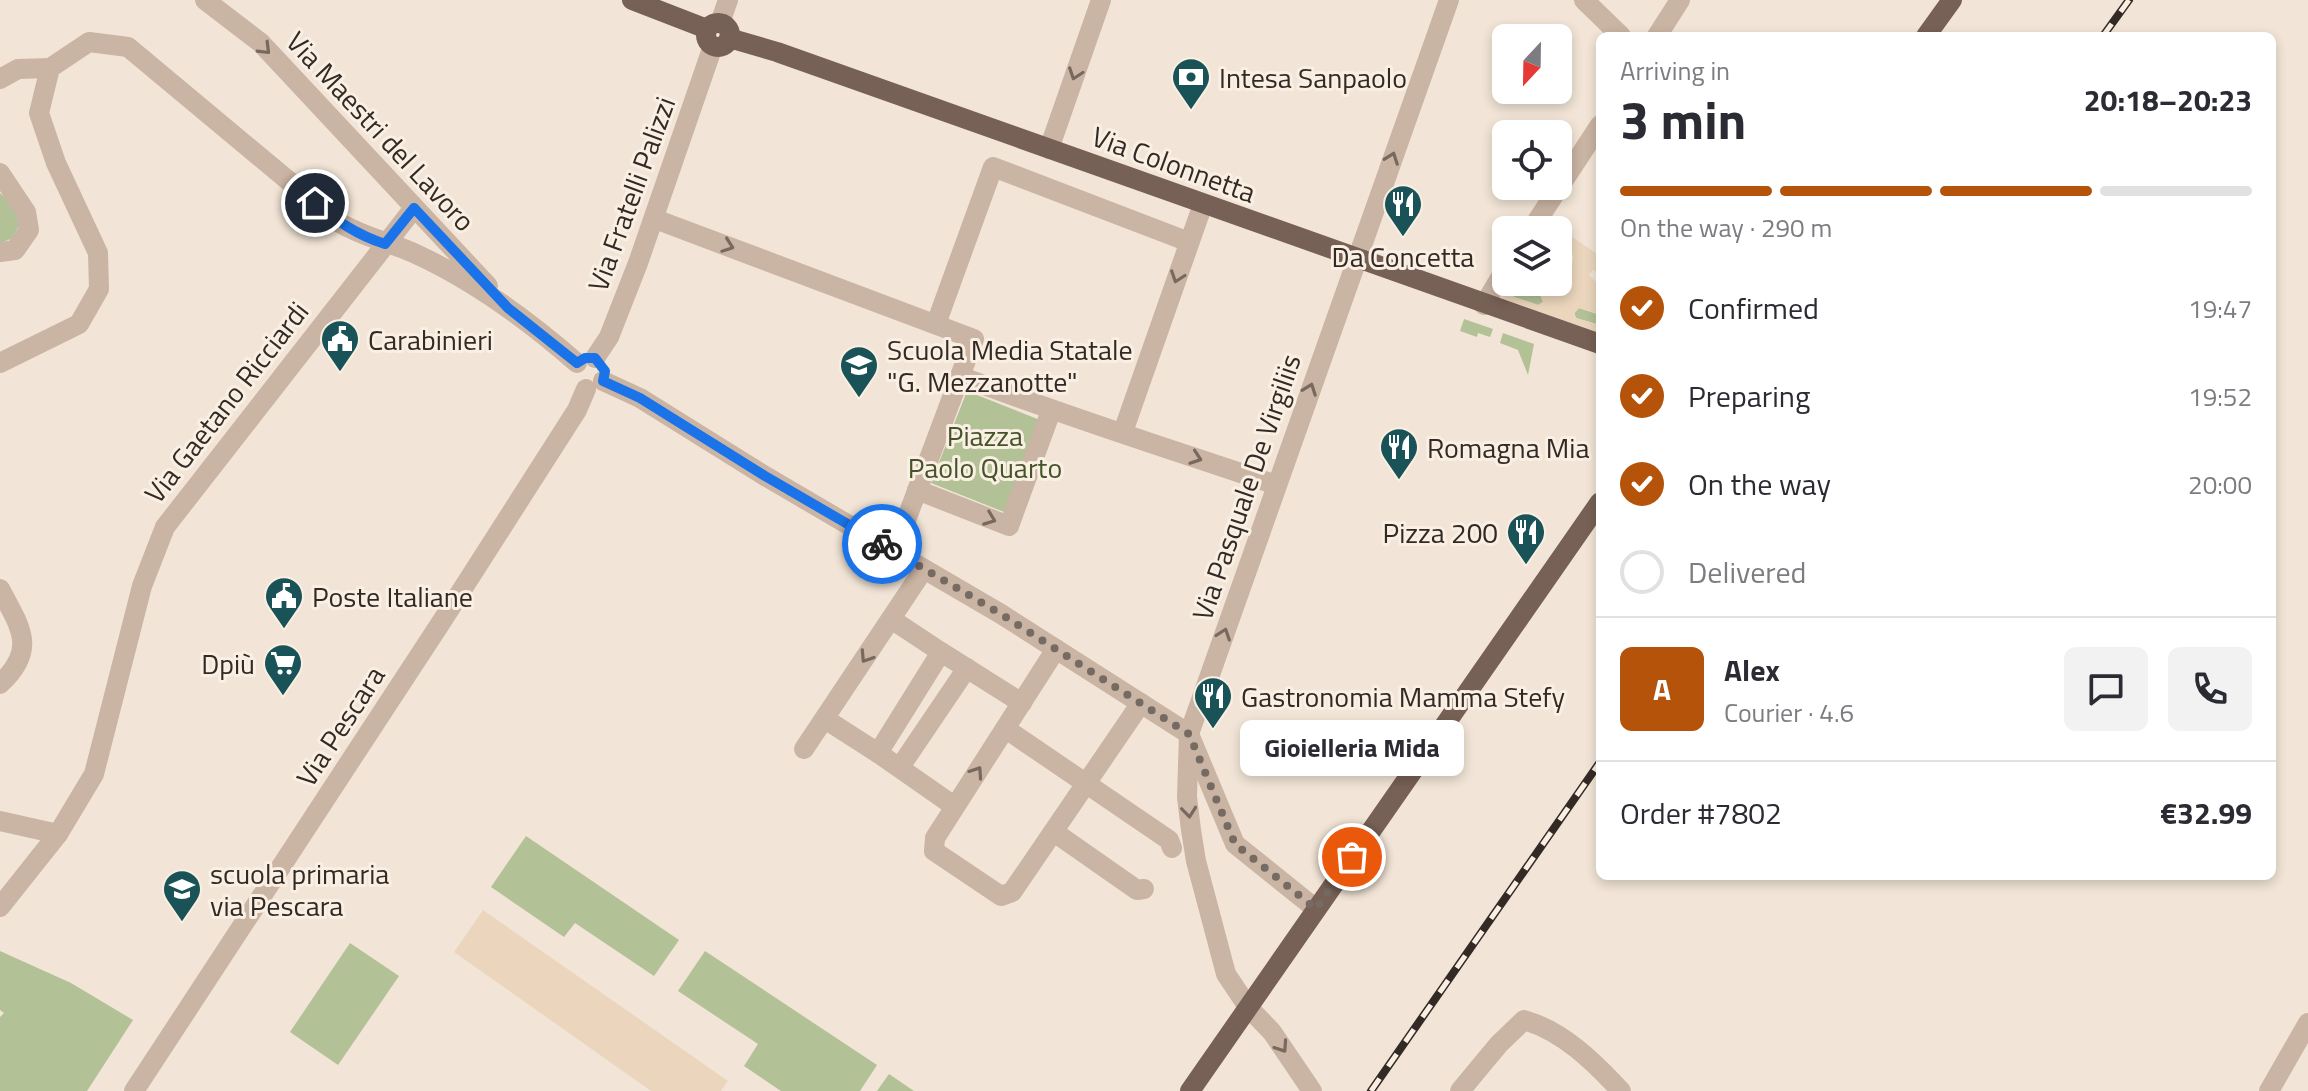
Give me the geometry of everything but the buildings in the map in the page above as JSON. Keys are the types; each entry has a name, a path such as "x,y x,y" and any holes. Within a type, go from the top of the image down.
{"main road":[{"name":"Via Colonnetta","path":"632,0 717,34 777,52 1596,343"},
{"path":"1929,32 1952,0"},
{"path":"1190,1091 1596,508"}],"street":[{"name":"Via Maestri del Lavoro","path":"205,0 261,43 508,308"},
{"name":"Via Fratelli Palizzi","path":"586,361 609,337 655,219 728,0"},
{"path":"1049,149 1101,0"},
{"name":"Via Pasquale De Virgiliis","path":"1312,1091 1272,1032 1248,1007 1226,974 1196,861 1187,797 1189,734 1449,0"},
{"path":"1584,0 1617,32"},
{"path":"1660,32 1680,0"},
{"name":"Via Maestri del Lavoro","path":"50,68 89,42 128,47 338,222 362,236 416,254 508,308 586,361"},
{"path":"0,79 18,69 50,68 39,113 56,163 98,253 99,289 79,324 0,363"},
{"path":"1540,216 1596,131"},
{"path":"936,324 993,167 1189,242"},
{"path":"0,173 26,212 29,230 15,250 0,252"},
{"path":"1123,432 1203,204"},
{"name":"Via Gaetano Ricciardi","path":"0,907 58,834 94,774 142,586 165,527 414,208"},
{"path":"655,219 974,339 894,552"},
{"path":"1484,305 1492,292"},
{"path":"595,385 605,371 586,361 573,376 578,384 595,385 640,398 1056,649 1189,734 1235,844 1316,909"},
{"path":"960,376 1051,411 1123,432 1276,485"},
{"name":"Via Pescara","path":"134,1091 595,385"},
{"path":"917,490 1009,526 1051,411"},
{"path":"804,749 924,569"},
{"path":"0,589 23,633 17,668 0,684"},
{"path":"891,619 1022,703"},
{"path":"1056,649 935,838 934,851 1001,896 1012,892 1141,703"},
{"path":"878,753 941,652"},
{"path":"900,767 967,668"},
{"path":"825,719 954,806"},
{"path":"1006,729 1169,840 1172,848"},
{"path":"0,821 58,834"},
{"path":"1054,832 1137,890 1144,889"},
{"path":"1460,1091 1499,1044 1524,1020 1547,1026 1598,1066 1621,1091"},
{"path":"2269,1091 2308,1023"}],"green space":[{"path":"0,193 12,204 21,223 11,239 0,243"},
{"path":"1541,296 1543,302 1538,305 1514,297"},
{"path":"1579,308 1596,314 1596,324 1576,318 1574,312"},
{"path":"1464,319 1493,329 1490,337 1478,333 1477,337 1460,331"},
{"path":"1503,333 1534,344 1528,375 1518,350 1500,343"},
{"name":"Piazza Paolo Quarto","path":"967,391 1040,420 1004,512 931,483"},
{"path":"526,836 679,940 654,976 575,923 564,937 491,887"},
{"path":"350,943 399,976 338,1065 290,1032"},
{"path":"0,951 71,983 133,1020 87,1091 0,1091 0,1017 4,1013 0,1010"},
{"path":"705,951 877,1065 860,1091 781,1091 744,1066 758,1044 678,991"},
{"path":"889,1074 914,1091 877,1091"}],"shaded area":[{"path":"1572,237 1596,253 1596,271 1593,270 1589,275 1596,282 1596,314 1579,308 1574,314 1576,318 1596,324 1596,333 1500,301 1502,296 1514,296 1538,305 1543,302 1540,296 1572,296"},
{"path":"483,910 728,1081 721,1091 651,1091 454,952"}],"railway":[{"path":"2106,32 2129,0"},
{"path":"1371,1091 1596,768"}],"way so far":[{"path":"882,544 1001,614 1189,734 1235,844 1316,909 1352,857"}],"place":[{"name":"Intesa Sanpaolo","path":"1191,111"},
{"name":"Da Concetta","path":"1403,238"},
{"name":"Carabinieri","path":"340,373"},
{"name":"Scuola Media Statale \"G. Mezzanotte\"","path":"859,399"},
{"name":"Romagna Mia","path":"1399,481"},
{"name":"Pizza 200","path":"1526,566"},
{"name":"Poste Italiane","path":"284,630"},
{"name":"Dpiù","path":"283,697"},
{"name":"Gastronomia Mamma Stefy","path":"1213,730"},
{"name":"Gioielleria Mida","path":"1352,857"},
{"name":"scuola primaria via Pescara","path":"182,923"}],"route":[{"path":"315,203 338,222 362,236 385,244 414,208 508,308 577,363 585,358 595,358 605,371 603,381 640,398 882,544"}]}
